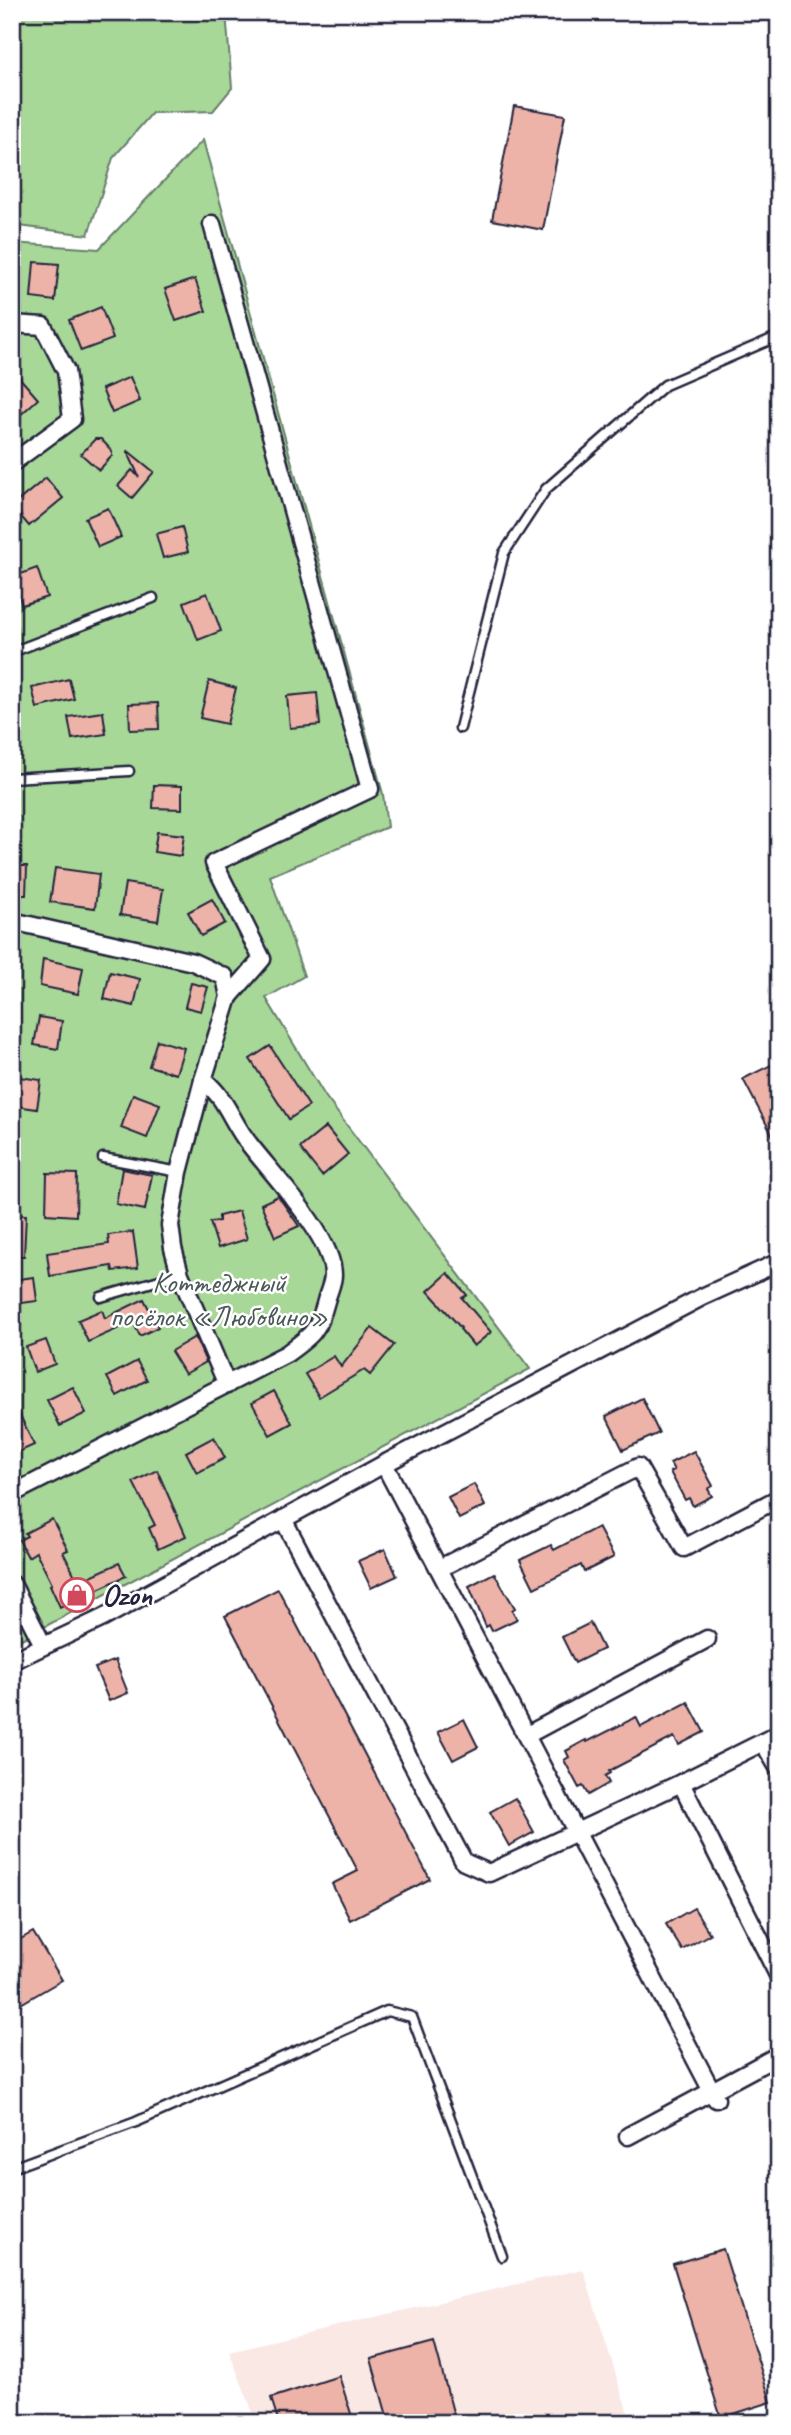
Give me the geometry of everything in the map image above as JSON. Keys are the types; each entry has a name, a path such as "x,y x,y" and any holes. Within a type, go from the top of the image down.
{"street":[{"path":"212,223 370,789 214,863 262,959 229,997 203,1080 179,1172 170,1225 180,1274 227,1385"},
{"path":"12,324 43,326 66,371 72,419 12,463"},
{"path":"12,921 193,962 225,977 229,997"},
{"path":"12,1494 286,1354 311,1336 322,1319 333,1275 327,1247 241,1134 218,1092 203,1080"},
{"path":"12,1661 103,1618 384,1464 702,1297 779,1262"},
{"path":"384,1464 713,2095"},
{"path":"440,1568 638,1467 684,1548 779,1498"},
{"path":"283,1519 464,1862 489,1873 779,1734"},
{"path":"12,1584 43,1645"},
{"path":"527,1735 707,1639"},
{"path":"763,1742 779,1769"},
{"path":"681,1783 779,1977"},
{"path":"628,2136 713,2095 779,2055"}],"lane":[{"path":"460,728 504,553 545,489 665,385 779,336"},
{"path":"12,652 153,598"},
{"path":"12,778 129,771"},
{"path":"103,1158 179,1172"},
{"path":"102,1297 180,1274"},
{"path":"12,2168 136,2122 387,2011 412,2017 502,2256"}],"shaded area":[{"path":"583,2269 631,2423 257,2423 229,2351"}],"green space":[{"path":"12,12 226,12 232,88 213,111 152,113 113,158 88,235 12,225"},
{"name":"Коттеджный посёлок «Любовино»","path":"203,140 383,794 387,827 270,876 304,976 266,998 325,1096 530,1369 12,1644 12,243 99,249"}],"building":[{"path":"514,106 565,115 543,230 492,220"},
{"path":"34,262 59,264 55,301 31,298"},
{"path":"195,279 206,311 176,321 165,289"},
{"path":"101,307 113,339 81,351 69,320"},
{"path":"12,369 38,399 18,417 12,410"},
{"path":"130,377 140,401 112,413 102,389"},
{"path":"95,439 101,439 112,451 112,456 99,470 81,454"},
{"path":"127,450 154,472 132,498 118,486 132,470 139,477"},
{"path":"46,478 63,498 29,526 12,506"},
{"path":"108,508 121,537 98,547 85,518"},
{"path":"182,527 188,552 163,558 156,534"},
{"path":"37,568 47,597 22,605 12,577"},
{"path":"207,593 221,631 198,640 184,602"},
{"path":"69,679 74,699 37,708 32,688"},
{"path":"209,681 236,688 227,724 200,718"},
{"path":"317,693 320,725 290,728 287,696"},
{"path":"158,703 159,729 130,730 129,704"},
{"path":"103,712 106,734 72,739 68,717"},
{"path":"154,785 182,786 182,809 153,808"},
{"path":"157,832 184,835 181,856 154,852"},
{"path":"12,866 27,866 26,895 12,895"},
{"path":"55,868 99,874 95,908 50,902"},
{"path":"125,883 163,889 158,921 120,915"},
{"path":"212,899 225,923 201,936 188,912"},
{"path":"43,959 83,968 78,994 40,986"},
{"path":"110,972 140,979 134,1006 104,999"},
{"path":"191,983 208,987 201,1011 185,1007"},
{"path":"39,1017 62,1021 58,1049 34,1045"},
{"path":"157,1040 184,1048 176,1074 149,1066"},
{"path":"270,1046 309,1106 289,1119 250,1059"},
{"path":"779,1061 779,1148 743,1079"},
{"path":"19,1077 41,1080 37,1109 16,1106"},
{"path":"133,1094 160,1104 147,1138 121,1128"},
{"path":"326,1127 348,1154 322,1176 300,1148"},
{"path":"122,1169 152,1175 145,1210 116,1204"},
{"path":"47,1173 77,1174 76,1216 46,1214"},
{"path":"278,1196 299,1226 275,1237 261,1204"},
{"path":"239,1211 247,1239 218,1248 210,1222 219,1221 219,1216"},
{"path":"12,1215 26,1215 24,1256 12,1256"},
{"path":"133,1232 138,1268 113,1271 112,1266 50,1276 47,1253 109,1244 108,1235"},
{"path":"448,1273 467,1295 462,1298 491,1332 474,1346 428,1291"},
{"path":"34,1277 37,1301 14,1304 12,1280"},
{"path":"144,1299 158,1327 140,1336 133,1322 88,1342 78,1320 102,1310 105,1318"},
{"path":"372,1328 394,1345 370,1375 364,1370 319,1397 305,1374 334,1356 341,1367"},
{"path":"195,1337 206,1362 185,1374 171,1351"},
{"path":"46,1340 55,1364 35,1372 26,1347"},
{"path":"137,1361 147,1380 117,1396 107,1377"},
{"path":"73,1387 86,1413 60,1426 47,1400"},
{"path":"274,1391 292,1423 270,1435 252,1403"},
{"path":"12,1398 34,1445 12,1455"},
{"path":"642,1398 659,1433 623,1450 606,1416"},
{"path":"214,1437 225,1458 197,1473 186,1452"},
{"path":"694,1451 713,1486 708,1489 712,1496 693,1506 689,1498 685,1500 670,1472 674,1470 670,1463"},
{"path":"157,1470 186,1536 158,1549 149,1528 155,1525 133,1482"},
{"path":"474,1484 485,1506 459,1519 448,1497"},
{"path":"52,1519 68,1550 63,1552 78,1582 119,1563 126,1576 60,1607 36,1552 28,1557 19,1540 27,1536 25,1533"},
{"path":"598,1527 614,1557 584,1572 581,1565 534,1588 520,1560 551,1545 554,1550"},
{"path":"385,1549 397,1576 371,1588 358,1561"},
{"path":"494,1573 515,1608 512,1610 517,1619 492,1631 489,1625 486,1627 469,1586"},
{"path":"278,1589 430,1879 350,1920 332,1884 358,1871 225,1616"},
{"path":"590,1623 603,1649 575,1663 562,1637"},
{"path":"115,1660 128,1693 109,1701 95,1668"},
{"path":"688,1702 704,1732 679,1745 674,1737 609,1771 605,1776 609,1783 588,1795 583,1786 579,1788 564,1760 569,1757 566,1751 636,1717 641,1727"},
{"path":"464,1719 478,1747 453,1760 438,1732"},
{"path":"515,1798 534,1832 509,1846 490,1812"},
{"path":"694,1908 710,1934 682,1950 666,1924"},
{"path":"33,1932 62,1980 12,2009 12,1944"},
{"path":"723,2249 771,2402 721,2418 673,2264"},
{"path":"434,2342 456,2423 389,2423 371,2359"},
{"path":"339,2376 354,2423 279,2423 271,2398"}],"place":[{"name":"Ozon","path":"77,1595"}]}
